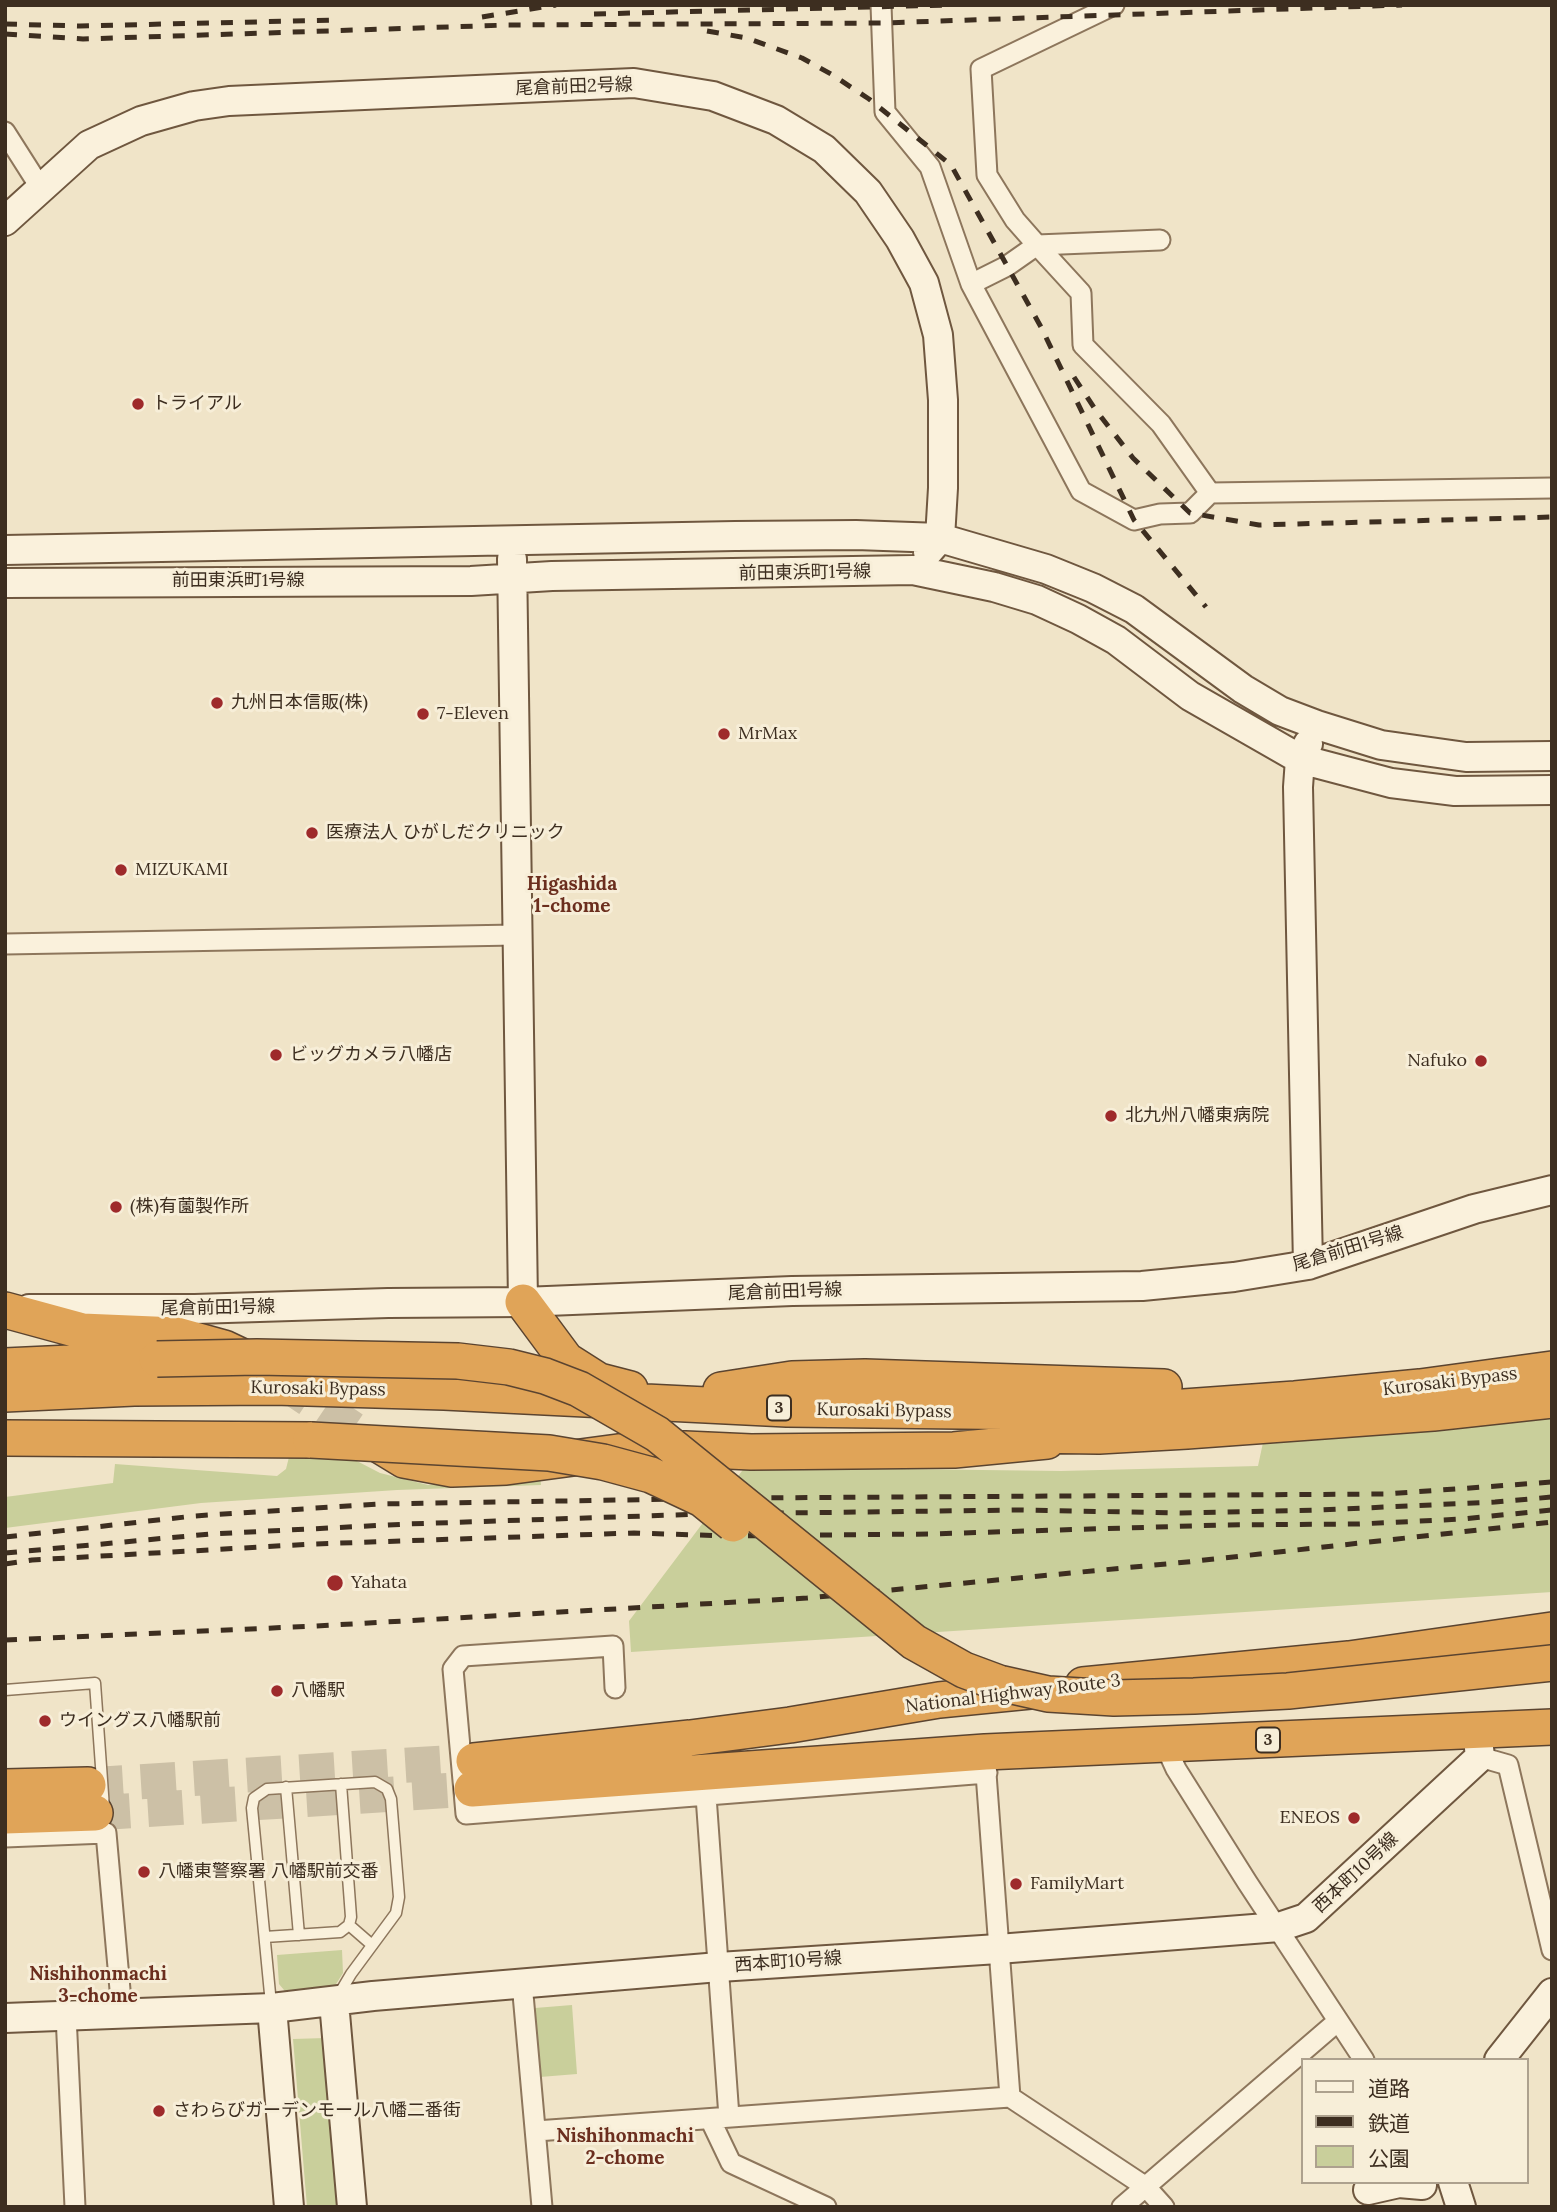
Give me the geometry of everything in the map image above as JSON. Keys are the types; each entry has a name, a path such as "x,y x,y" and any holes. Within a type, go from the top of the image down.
{"highway":[{"path":"523,1302 566,1360 598,1381 639,1391 687,1392 737,1388 792,1379 865,1377 1249,1389 1419,1387"},
{"path":"5,1309 82,1331 177,1335 224,1348 255,1364"},
{"path":"5,1366 257,1357 458,1361 509,1367 579,1389 657,1434 914,1642 964,1670 999,1683 1048,1694 1114,1698 1194,1696 1288,1690 1552,1663"},
{"name":"Kurosaki Bypass","path":"5,1394 134,1388 274,1387 444,1392 787,1409 954,1412 1170,1408 1419,1387 1552,1369"},
{"name":"Kurosaki Bypass","path":"5,1418 138,1411 279,1411 842,1433 1099,1436 1419,1415 1552,1400"},
{"path":"353,1429 404,1460 452,1469 506,1467 618,1452 685,1449 751,1452 954,1450 1099,1436"},
{"path":"5,1438 311,1440 549,1453 603,1462 651,1475 702,1499 881,1642 940,1680 1001,1703 1051,1714 1196,1714 1290,1709 1552,1682"},
{"name":"National Highway Route 3","path":"1552,1630 1349,1659 939,1700 473,1775 986,1763 1165,1745 1479,1744 1552,1727"},
{"path":"5,1787 96,1810"},
{"path":"5,1816 96,1810"}],"street":[{"path":"881,5 885,112 930,167 971,284 1081,491 1134,520 1160,514 1190,513 1210,493 1552,488"},
{"path":"1114,5 981,69 987,175 1015,220 1081,293 1083,345 1161,424 1210,493"},
{"name":"尾倉前田2号線","path":"5,220 89,145 141,121 194,106 229,101 634,83 713,96 776,120 824,149 868,192 900,239 924,283 938,335 943,400 940,538"},
{"path":"5,132 40,187"},
{"path":"971,284 1007,266 1037,245 1160,240"},
{"name":"前田東浜町1号線","path":"5,550 856,535 940,538 1046,569 1093,588 1134,609 1243,689 1280,711 1317,725 1381,745 1466,757 1552,756"},
{"path":"913,570 940,538"},
{"path":"512,541 523,1302"},
{"name":"前田東浜町1号線","path":"5,583 457,581 913,570 994,587 1037,600 1079,619 1116,640 1190,696 1300,759 1391,783 1455,791 1552,790"},
{"path":"1308,1265 1298,787 1300,759 1317,725"},
{"path":"5,944 516,935"},
{"name":"尾倉前田1号線","path":"5,1309 195,1309 523,1302 792,1291 1143,1286 1234,1277 1308,1265 1474,1209 1552,1190"},
{"path":"615,1688 613,1646 463,1656 453,1669 466,1814 706,1797 986,1763 1010,2097"},
{"path":"1479,1744 1508,1765 1552,1950"},
{"name":"西本町10号線","path":"5,2018 272,2008 373,1996 719,1967 1279,1927 1306,1919 1479,1744"},
{"path":"1165,1745 1176,1769 1363,2058"},
{"path":"706,1797 719,1967 720,2118 731,2163 826,2207"},
{"path":"5,1837 96,1810 122,2012"},
{"path":"522,1983 542,2207"},
{"path":"1501,2058 1552,1993"},
{"path":"334,2002 352,2207"},
{"path":"272,2008 289,2207"},
{"path":"66,2015 75,2207"},
{"path":"1122,2207 1338,2021"},
{"path":"536,2131 1010,2097 1146,2187 1164,2207"},
{"path":"1365,2193 1396,2184"},
{"path":"1402,2184 1424,2191"},
{"path":"1454,2184 1461,2207"},
{"path":"1471,2184 1472,2207"}],"lane":[{"path":"5,1690 95,1683 96,1810"},
{"path":"272,2008 252,1808 257,1794 267,1788 375,1782 387,1789 391,1799 399,1897 396,1913 334,2002"},
{"path":"265,1937 341,1932 349,1925 351,1917 341,1784"},
{"path":"286,1787 299,1935"},
{"path":"349,1925 372,1945"}],"green space":[{"path":"1552,1414 1552,1592 631,1652 629,1621 745,1467 1061,1471 1258,1466 1264,1438"},
{"path":"289,1457 353,1459 380,1473 428,1485 540,1474 541,1485 397,1490 201,1503 5,1528 5,1497 113,1483 115,1464 277,1476 286,1469"},
{"path":"342,1950 343,1973 331,1992 289,1996 279,1984 277,1955"},
{"path":"572,2005 577,2074 540,2077 535,2008"},
{"path":"325,2038 338,2207 307,2207 293,2039"}],"tunnel":[{"path":"280,1380 353,1429"},
{"path":"88,1785 474,1761"},
{"path":"95,1813 472,1789"}],"railway":[{"path":"482,17 556,5"},
{"path":"594,14 947,5"},
{"path":"5,34 83,39 508,25 883,23 1402,5"},
{"path":"5,24 80,26 338,20"},
{"path":"707,31 747,38 802,58 869,99 951,165 1041,327 1134,520 1206,607"},
{"path":"1074,377 1133,458 1190,513 1259,525 1552,517"},
{"path":"5,1537 194,1516 379,1504 741,1498 1386,1494 1552,1482"},
{"path":"5,1553 210,1534 408,1524 703,1514 1320,1510 1552,1497"},
{"path":"5,1564 32,1560 313,1544 634,1533 728,1536 929,1534 1222,1525 1359,1524 1462,1519 1552,1510"},
{"path":"5,1640 316,1626 807,1598 1187,1562 1552,1522"}],"place":[{"name":"トライアル","path":"138,404"},
{"name":"九州日本信販(株)","path":"217,703"},
{"name":"7-Eleven","path":"423,714"},
{"name":"MrMax","path":"724,734"},
{"name":"医療法人 ひがしだクリニック","path":"312,833"},
{"name":"MIZUKAMI","path":"121,870"},
{"name":"ビッグカメラ八幡店","path":"276,1055"},
{"name":"Nafuko","path":"1481,1061"},
{"name":"北九州八幡東病院","path":"1111,1116"},
{"name":"(株)有薗製作所","path":"116,1207"},
{"name":"Yahata","path":"335,1583"},
{"name":"八幡駅","path":"277,1691"},
{"name":"ウイングス八幡駅前","path":"45,1721"},
{"name":"ENEOS","path":"1354,1818"},
{"name":"八幡東警察署 八幡駅前交番","path":"144,1872"},
{"name":"FamilyMart","path":"1016,1884"},
{"name":"さわらびガーデンモール八幡二番街","path":"159,2111"}],"district":[{"name":"Higashida 1-chome","path":"572,896"},
{"name":"Nishihonmachi 3-chome","path":"98,1986"},
{"name":"Nishihonmachi 2-chome","path":"625,2148"}]}
